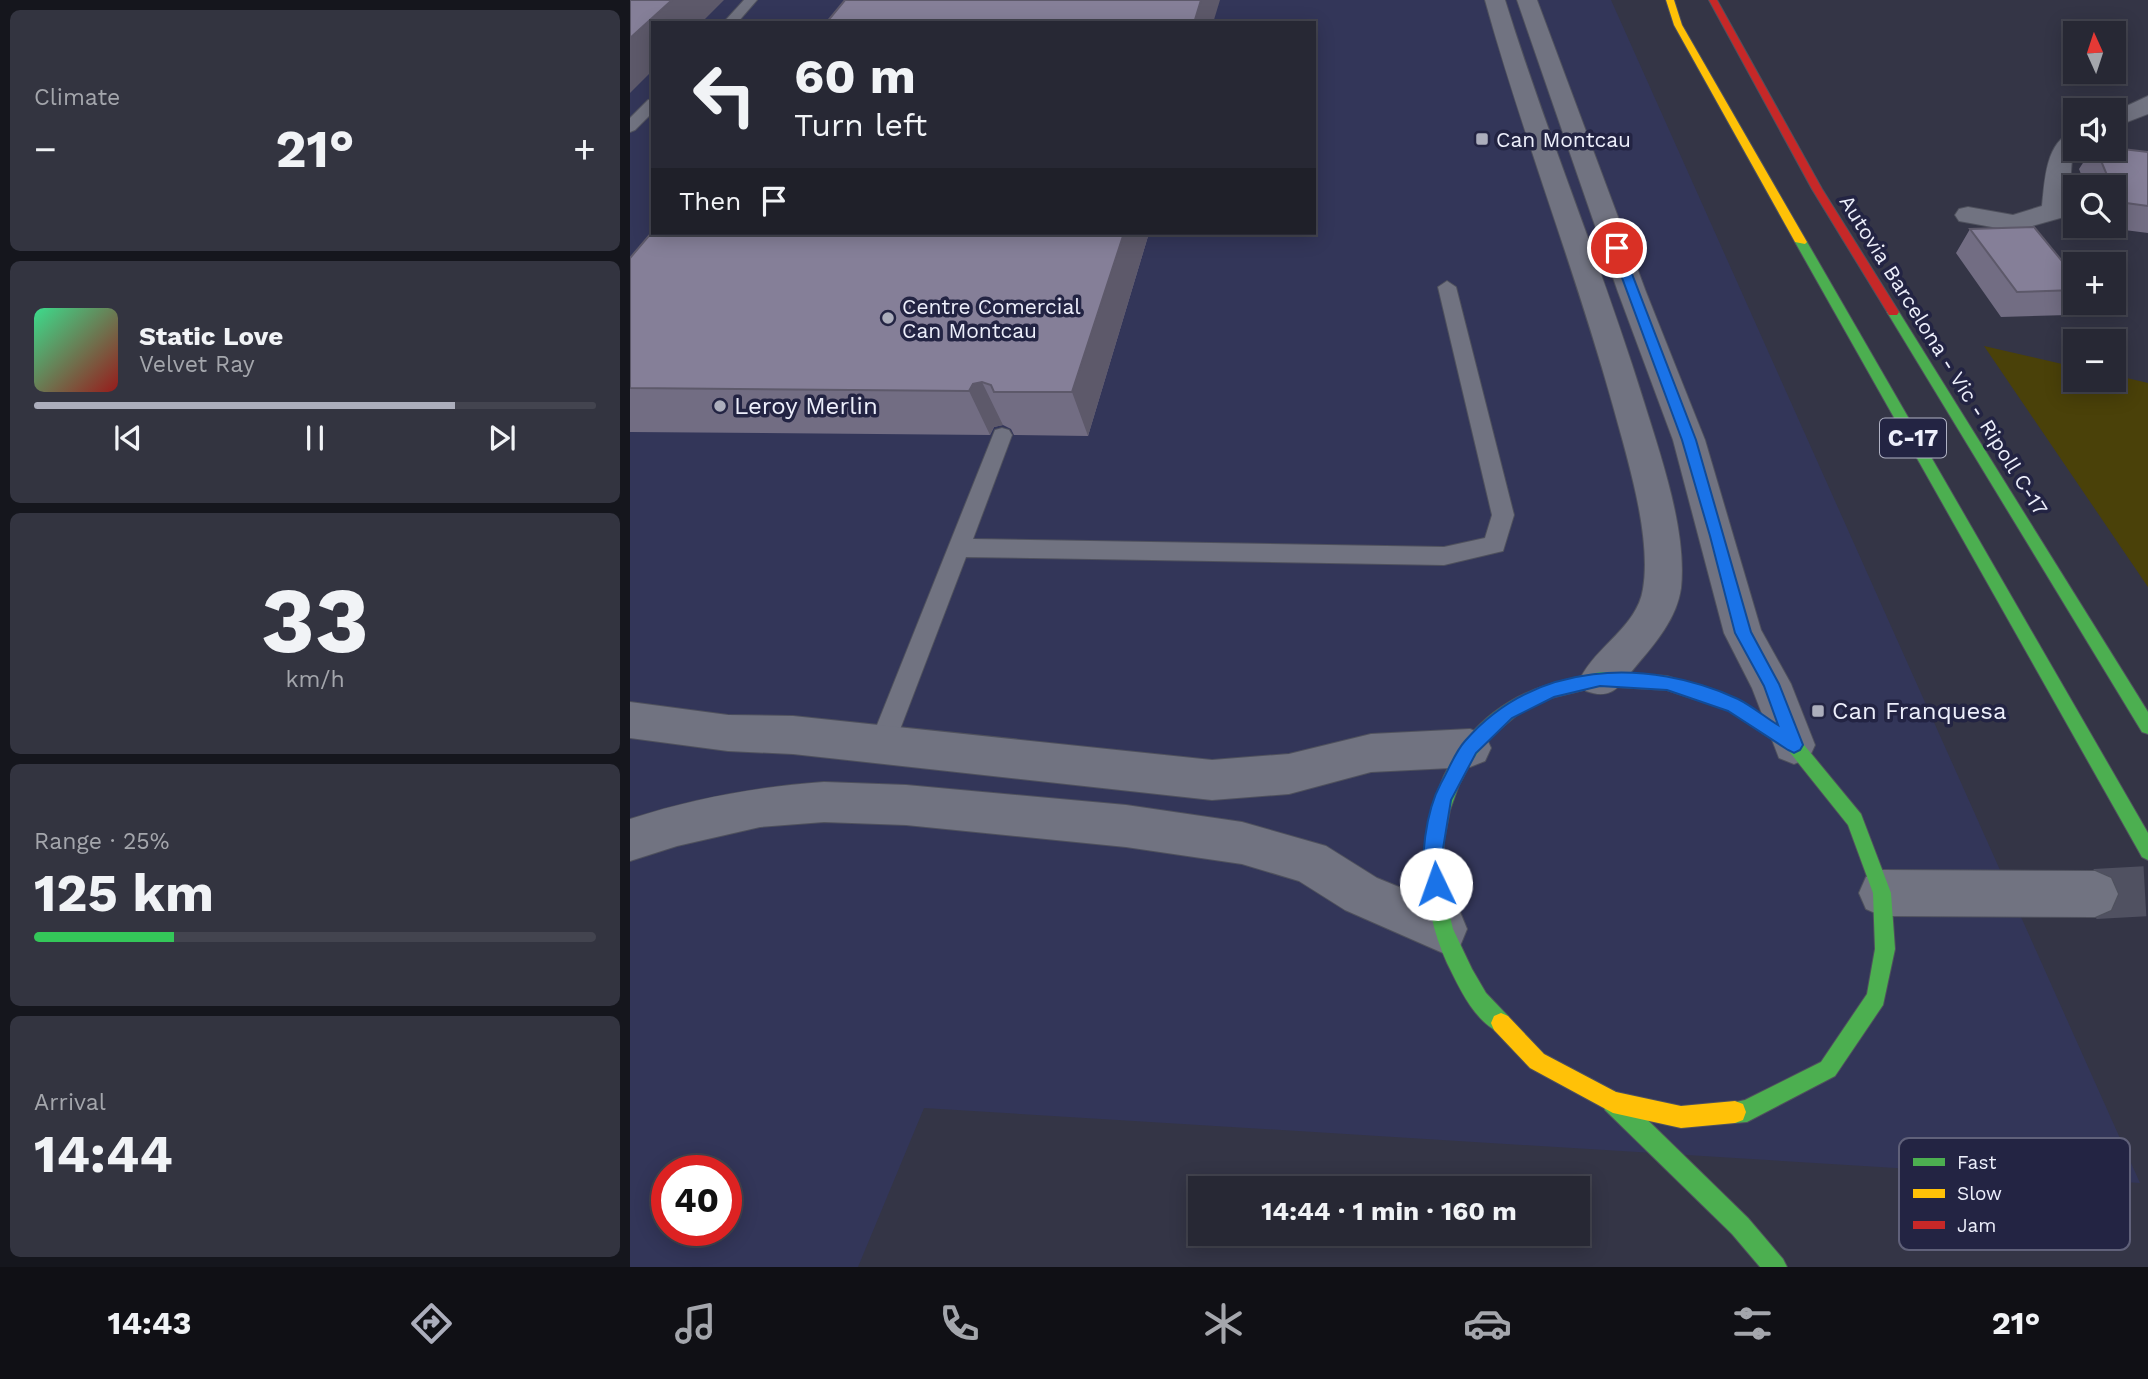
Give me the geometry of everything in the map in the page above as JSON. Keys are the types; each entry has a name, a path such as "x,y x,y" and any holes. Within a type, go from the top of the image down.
{"main road":[{"name":"C-17","path":"1670,0 1678,25 2148,851"},
{"name":"Autovia Barcelona - Vic - Ripoll C-17","path":"1713,0 1817,189 2148,727"},
{"path":"1613,1102 1681,1116 1747,1111 1828,1069 1876,998 1885,949 1882,893 1855,820 1794,745 1733,705 1722,701 1667,683 1600,679 1550,690 1506,713 1469,748 1442,799 1432,861 1443,929 1478,999 1537,1061 1613,1102 1740,1226 1775,1267"}],"street":[{"path":"1495,0 1517,73 1600,307 1640,443 1661,536 1662,590 1647,628 1600,679"},
{"path":"1527,0 1632,292 1689,440 1743,633 1771,684 1794,745"},
{"path":"2126,116 2146,108"},
{"path":"1968,215 2014,223 2055,211 2060,159 2063,155"},
{"path":"630,720 728,733 793,735 1212,780 1289,774 1371,754 1469,748"},
{"path":"630,840 677,825 760,807 824,802 906,805 1126,826 1242,842 1311,862 1361,894 1443,929"},
{"path":"1882,893 2095,894"}],"lane":[{"path":"731,21 751,0"},
{"path":"630,127 651,105"},
{"path":"958,548 1444,556 1495,545 1503,515 1447,287"},
{"path":"882,745 1002,435"}],"shaded area":[{"path":"630,0 1611,0 2120,1138 1899,1138 1899,1168 924,1108 858,1267 630,1267"},
{"path":"1984,346 2063,364 2063,392 2126,392 2126,378 2148,383 2148,587"},
{"path":"2130,1161 2140,1183 2130,1182"}],"building":[{"path":"630,0 672,0 630,38"},
{"path":"845,0 1201,0 1195,21 828,21"},
{"path":"2126,149 2148,152 2148,206 2126,203 2126,175 2107,175 2101,161 2126,161"},
{"path":"2034,227 2063,262 2063,290 2017,292 1970,229"},
{"name":"Centre Comercial Can Montcau","path":"651,233 1123,235 1072,392 994,392 991,385 982,382 973,384 969,391 630,388 630,258"}],"tunnel":[{"path":"2095,894 2148,891"}],"traffic: fast":[{"path":"1801,242 2148,851"},
{"path":"1893,312 2148,727"},
{"path":"1600,679 1667,683 1733,705 1794,745 1855,820 1882,893 1885,949 1876,998 1828,1069 1747,1111 1735,1112"},
{"path":"1501,1023 1475,994 1443,929 1433,870 1441,810 1451,782 1465,756 1483,733 1506,713 1539,695 1600,679"},
{"path":"1613,1102 1740,1226 1775,1267"}],"traffic: slow":[{"path":"1670,0 1678,25 1801,242"},
{"path":"1501,1023 1537,1061 1613,1102 1681,1117 1735,1112"}],"traffic: jam":[{"path":"1713,0 1817,189 1893,312"}],"place":[{"name":"Can Montcau","path":"1482,139"},
{"name":"Centre Comercial Can Montcau","path":"888,318"},
{"name":"Leroy Merlin","path":"720,406"},
{"name":"Can Franquesa","path":"1818,711"}],"route":[{"path":"1436,884 1432,861 1442,799 1469,748 1506,713 1550,690 1600,679 1667,683 1733,705 1794,745 1771,684 1743,633 1689,440 1617,248"}]}
